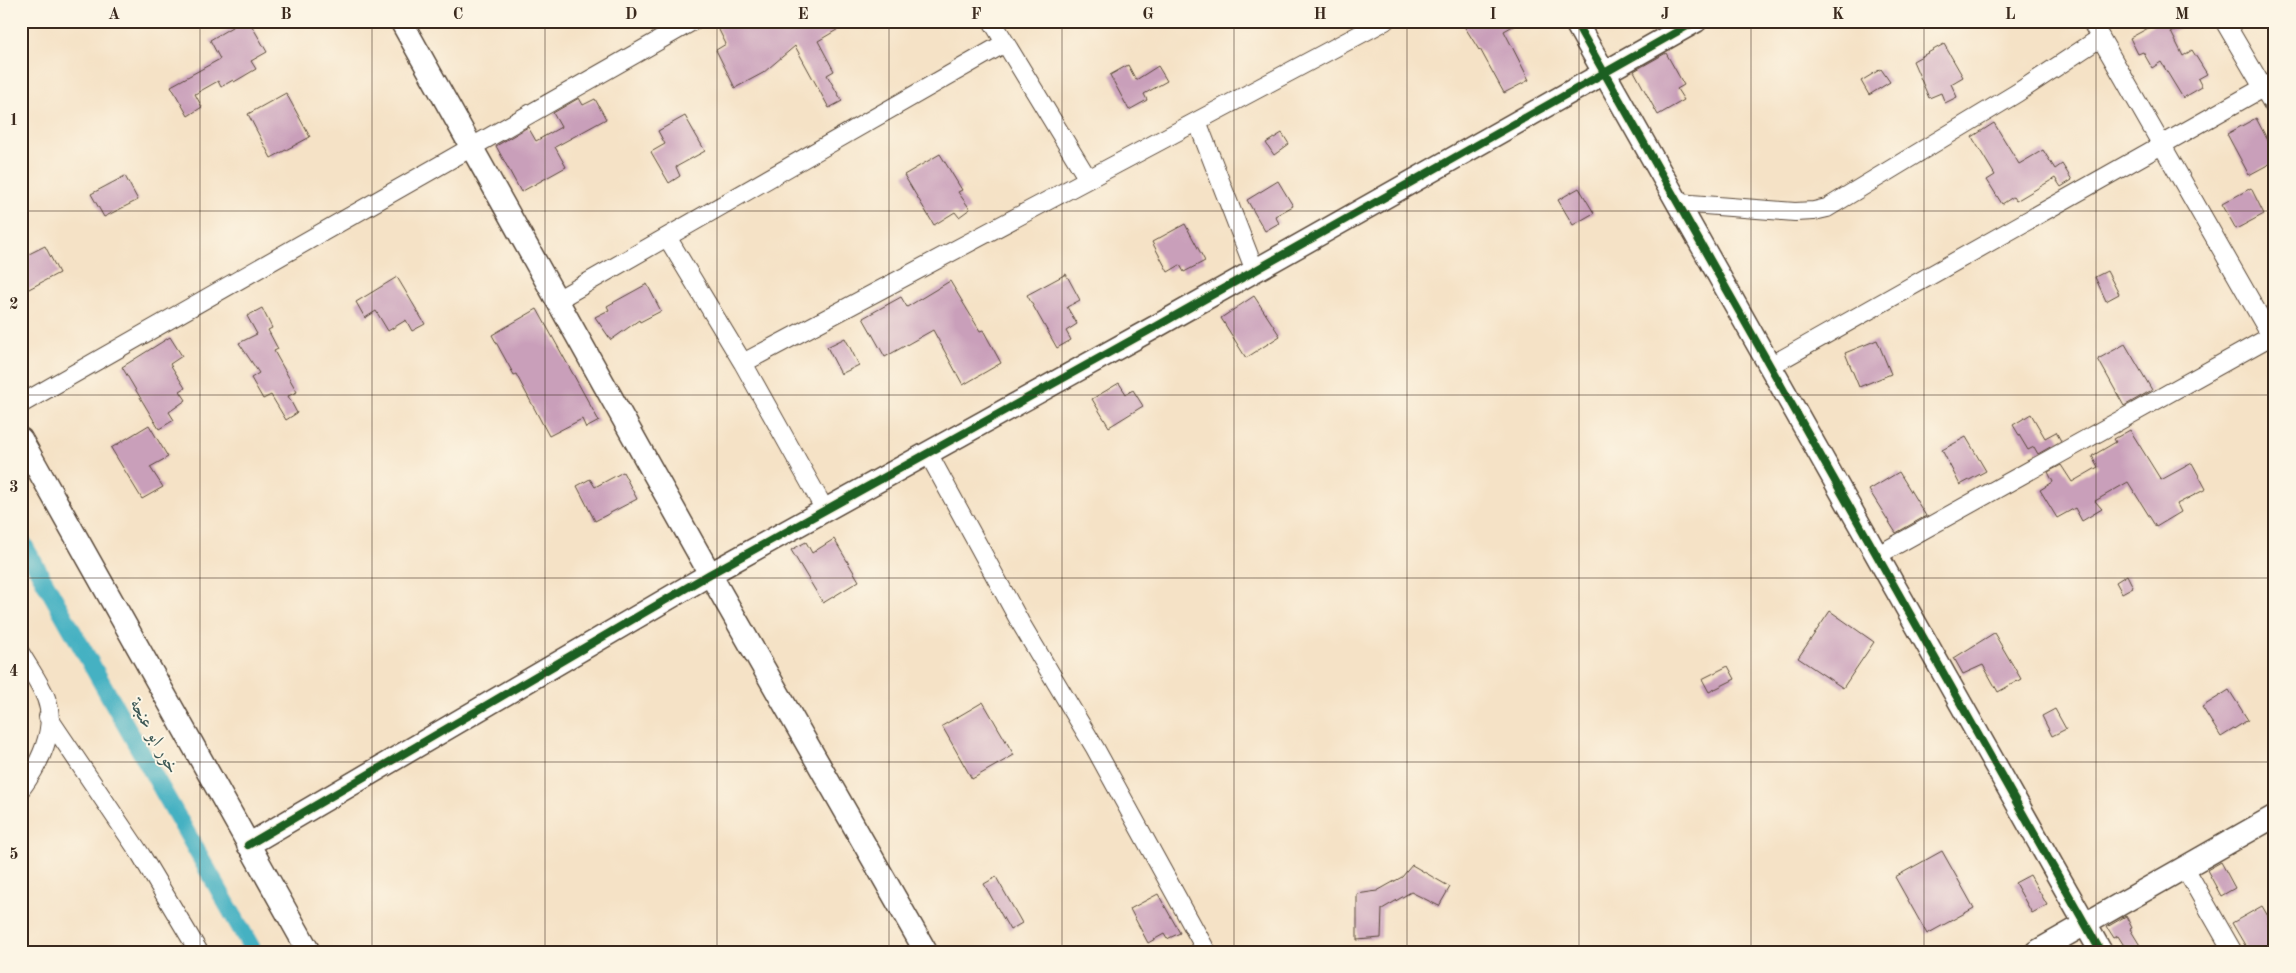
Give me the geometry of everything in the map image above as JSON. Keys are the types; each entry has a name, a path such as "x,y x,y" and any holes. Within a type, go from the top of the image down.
{"street":[{"path":"401,21 710,574 926,952"},
{"path":"21,404 692,21"},
{"path":"992,21 1088,179"},
{"path":"743,364 1385,21"},
{"path":"1575,21 2101,952"},
{"path":"248,845 710,574 1255,271 1696,21"},
{"path":"1878,555 2274,338 2091,21"},
{"path":"2224,21 2269,84 2275,108"},
{"path":"1678,203 1795,212 1827,208 2017,93 2100,38"},
{"path":"557,300 1005,43"},
{"path":"1770,366 2269,84"},
{"path":"1197,121 1255,271"},
{"path":"667,236 743,364 825,510"},
{"path":"21,439 309,952"},
{"path":"928,453 1020,622 1095,748 1207,952"},
{"path":"21,654 46,700 48,717 46,746 21,789"},
{"path":"48,717 141,854 199,952"},
{"path":"2036,952 2275,816"},
{"path":"2185,868 2233,952"}],"building":[{"path":"242,21 249,21 267,52 251,61 256,69 234,82 233,80 221,87 218,81 195,94 202,107 188,116 171,86 220,59 210,40"},
{"path":"731,21 852,21 818,41 834,71 827,75 842,101 829,108 795,46 763,73 735,88 716,50 726,44 718,28"},
{"path":"1461,21 1522,21 1504,31 1529,80 1504,93 1480,49"},
{"path":"2161,21 2192,21 2171,32 2183,56 2192,50 2207,74 2198,79 2202,87 2183,98 2161,62 2152,68 2143,52 2138,54 2130,38"},
{"path":"1944,44 1963,77 1951,84 1957,97 1945,103 1941,93 1929,98 1913,61"},
{"path":"1666,53 1684,85 1677,89 1684,100 1658,115 1634,71"},
{"path":"1128,65 1136,80 1158,66 1167,81 1144,94 1147,100 1129,110 1110,75"},
{"path":"1881,69 1890,82 1869,95 1861,81"},
{"path":"286,93 310,137 271,158 248,114"},
{"path":"579,98 583,105 595,99 606,119 555,147 566,167 521,192 496,146 528,127 536,141 561,127 553,113"},
{"path":"685,116 705,151 676,167 680,176 669,183 651,152 665,144 658,131"},
{"path":"2256,118 2275,154 2275,161 2249,175 2227,134"},
{"path":"1994,123 2019,164 2043,150 2055,169 2062,164 2072,180 2061,187 2055,178 2016,201 2013,197 2002,204 1987,180 1995,175 1972,137"},
{"path":"1282,133 1289,144 1274,155 1266,143"},
{"path":"940,154 962,190 958,192 970,209 959,217 955,212 934,225 904,175"},
{"path":"125,176 138,200 104,217 91,194"},
{"path":"1278,181 1293,206 1275,216 1279,223 1265,231 1247,200"},
{"path":"1579,188 1594,213 1573,225 1558,200"},
{"path":"2251,188 2264,214 2236,229 2222,204"},
{"path":"1185,224 1205,261 1184,272 1180,265 1168,272 1152,242"},
{"path":"45,246 59,273 27,290 21,280 21,258"},
{"path":"2107,271 2119,294 2106,301 2095,277"},
{"path":"1066,274 1080,300 1067,307 1077,324 1066,331 1071,340 1057,348 1027,295"},
{"path":"397,277 425,324 412,331 406,320 388,331 376,311 365,318 356,302"},
{"path":"950,281 980,331 983,330 1001,363 963,385 933,330 885,357 863,318 901,297 907,307"},
{"path":"647,284 661,311 640,322 639,320 611,340 595,317 609,310 607,306"},
{"path":"1254,296 1280,336 1246,358 1221,318"},
{"path":"262,308 272,328 268,330 278,349 274,351 297,392 288,396 297,413 286,420 271,395 263,399 251,378 259,373 239,343 257,334 247,316"},
{"path":"537,309 599,421 586,428 582,419 549,436 516,374 514,375 492,335"},
{"path":"170,337 182,356 170,364 185,388 180,391 186,400 169,412 174,420 159,429 122,367"},
{"path":"845,338 859,365 841,374 827,347"},
{"path":"1877,340 1891,374 1859,387 1845,353"},
{"path":"2125,344 2152,390 2124,406 2098,359"},
{"path":"1119,383 1126,394 1133,390 1143,406 1109,427 1092,399"},
{"path":"2031,414 2045,438 2056,432 2061,441 2038,454 2034,447 2028,450 2013,425"},
{"path":"149,425 168,457 150,467 163,487 142,499 111,448"},
{"path":"2130,430 2161,480 2192,463 2206,489 2177,504 2181,512 2156,527 2128,482 2095,501 2102,509 2082,521 2075,508 2057,518 2040,490 2053,482 2048,472 2061,465 2072,482 2098,467 2092,456 2116,442 2114,439"},
{"path":"1966,437 1986,471 1960,485 1942,450"},
{"path":"623,472 637,499 595,521 577,486 590,479 595,487"},
{"path":"1899,472 1926,516 1896,533 1869,490"},
{"path":"834,539 859,581 823,603 791,550 806,542 812,553"},
{"path":"2127,575 2133,587 2122,593 2116,582"},
{"path":"1830,611 1874,642 1843,688 1798,658"},
{"path":"1994,633 2021,679 1998,692 1983,665 1963,674 1954,658"},
{"path":"1728,666 1735,679 1709,692 1702,679"},
{"path":"2229,690 2248,720 2221,737 2202,707"},
{"path":"983,702 1014,755 972,779 942,726"},
{"path":"2055,709 2066,729 2052,736 2042,716"},
{"path":"1942,851 1974,908 1927,934 1895,877"},
{"path":"2221,862 2235,888 2221,896 2207,870"},
{"path":"1412,865 1450,887 1439,906 1411,892 1382,909 1381,938 1357,940 1357,894 1377,891 1402,877"},
{"path":"2030,875 2047,905 2032,913 2015,883"},
{"path":"996,877 1022,923 1010,930 984,884"},
{"path":"1158,894 1180,933 1167,939 1164,934 1148,943 1130,909"},
{"path":"2262,906 2272,923 2268,925 2275,937 2275,952 2249,952 2232,923"},
{"path":"2126,916 2132,928 2130,929 2144,952 2128,952 2118,936 2114,938 2107,927"}],"waterway":[{"name":"خور ابو عنجة","path":"21,540 254,952"}],"cycle path":[{"path":"1575,21 2101,952"},
{"path":"248,845 710,574 1157,326 1696,21"}]}
